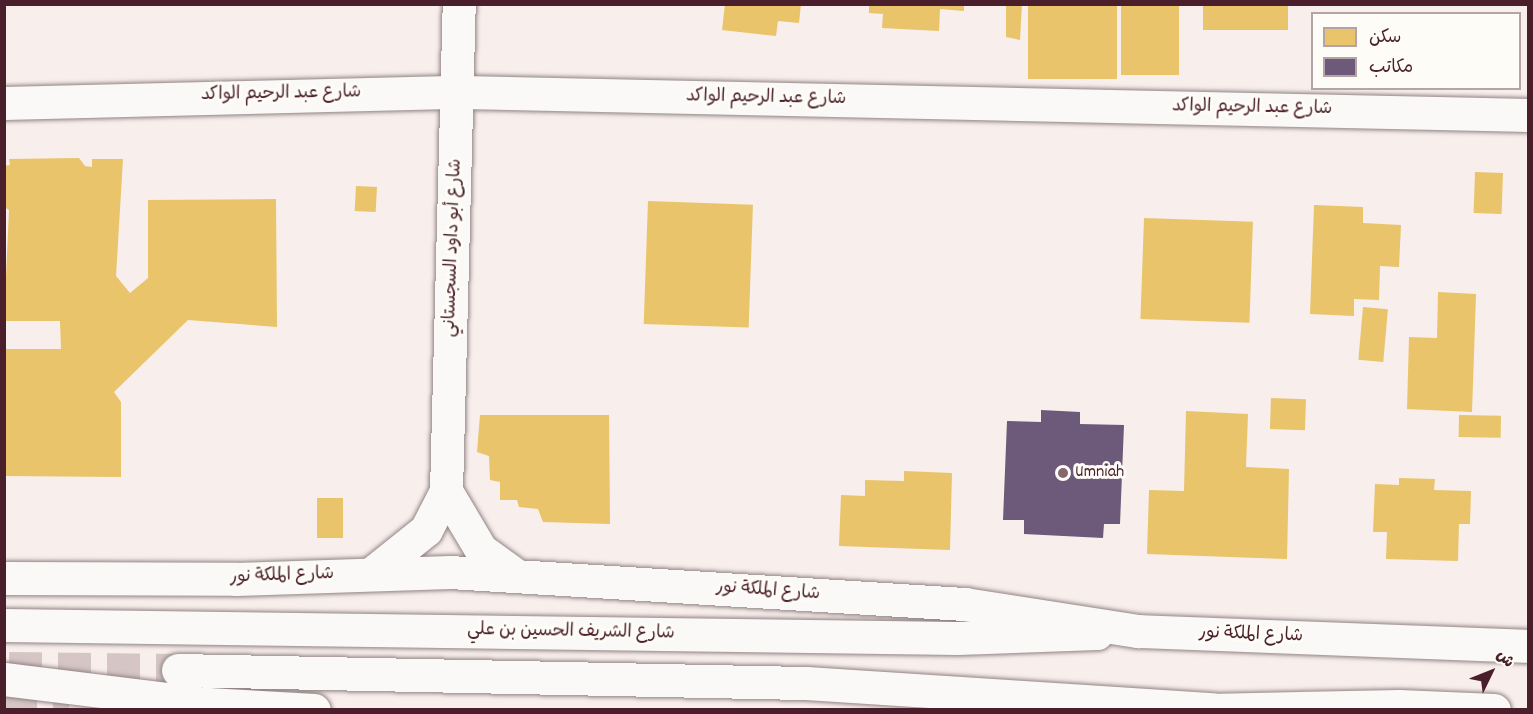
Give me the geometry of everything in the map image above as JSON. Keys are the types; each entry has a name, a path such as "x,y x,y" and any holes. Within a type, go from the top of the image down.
{"main road":[{"name":"شارع أبو داود السجستاني","path":"446,491 460,92 459,4"},
{"name":"شارع عبد الرحيم الواكد","path":"4,103 460,92 1528,115"},
{"path":"371,574 426,530 446,491"},
{"path":"446,491 481,550 517,576"},
{"name":"شارع الملكة نور","path":"4,578 450,572 965,604 1138,631 1514,646"},
{"name":"شارع الشريف الحسين بن علي","path":"4,625 957,638 1138,631"},
{"path":"1514,646 1528,628"},
{"path":"178,670 806,683 1212,709 1494,710"},
{"path":"4,679 208,704 314,710"},
{"path":"1208,710 1212,709"}],"building: سكن":[{"path":"725,4 801,4 799,23 778,21 776,36 722,30"},
{"path":"869,4 964,4 964,11 940,9 939,31 882,28 883,14 869,13"},
{"path":"1006,4 1022,4 1020,40 1006,37"},
{"path":"1028,4 1117,4 1117,79 1028,79"},
{"path":"1121,4 1179,4 1179,75 1121,75"},
{"path":"1203,4 1288,4 1288,30 1203,30"},
{"path":"79,158 85,166 92,167 92,159 123,159 116,276 130,293 148,278 148,200 276,199 277,327 188,320 114,392 121,402 121,477 4,476 4,349 61,349 60,321 4,321 9,210 4,207 4,166 10,165 9,159"},
{"path":"1475,172 1503,173 1502,214 1474,213"},
{"path":"356,186 377,187 376,212 355,211"},
{"path":"648,201 753,205 749,328 644,324"},
{"path":"1314,205 1363,207 1363,223 1401,225 1399,267 1380,266 1379,300 1354,299 1354,316 1310,314"},
{"path":"1144,218 1253,222 1249,323 1140,319"},
{"path":"1438,292 1476,294 1472,412 1407,409 1409,337 1437,338"},
{"path":"1363,307 1388,309 1383,362 1358,360"},
{"path":"1271,398 1306,399 1305,430 1270,429"},
{"path":"1186,411 1248,414 1246,467 1289,469 1287,559 1147,554 1149,490 1184,491"},
{"path":"480,415 609,415 610,524 543,522 538,509 519,507 517,500 500,500 500,482 490,480 489,456 477,452"},
{"path":"1459,415 1501,416 1501,438 1459,437"},
{"path":"904,471 952,473 950,550 839,546 841,495 865,496 865,480 904,481"},
{"path":"1399,478 1435,479 1434,490 1471,491 1470,524 1459,524 1458,561 1386,559 1387,532 1373,532 1375,484 1399,485"},
{"path":"317,498 343,498 343,538 317,538"}],"building: مكاتب":[{"name":"Umniah","path":"1041,410 1080,412 1080,424 1124,425 1120,524 1104,524 1103,538 1024,534 1024,520 1003,520 1007,421 1041,422"}],"tunnel":[{"path":"9,668 178,670"},
{"path":"4,702 69,710"}],"place":[{"name":"Umniah","path":"1063,473"}]}
